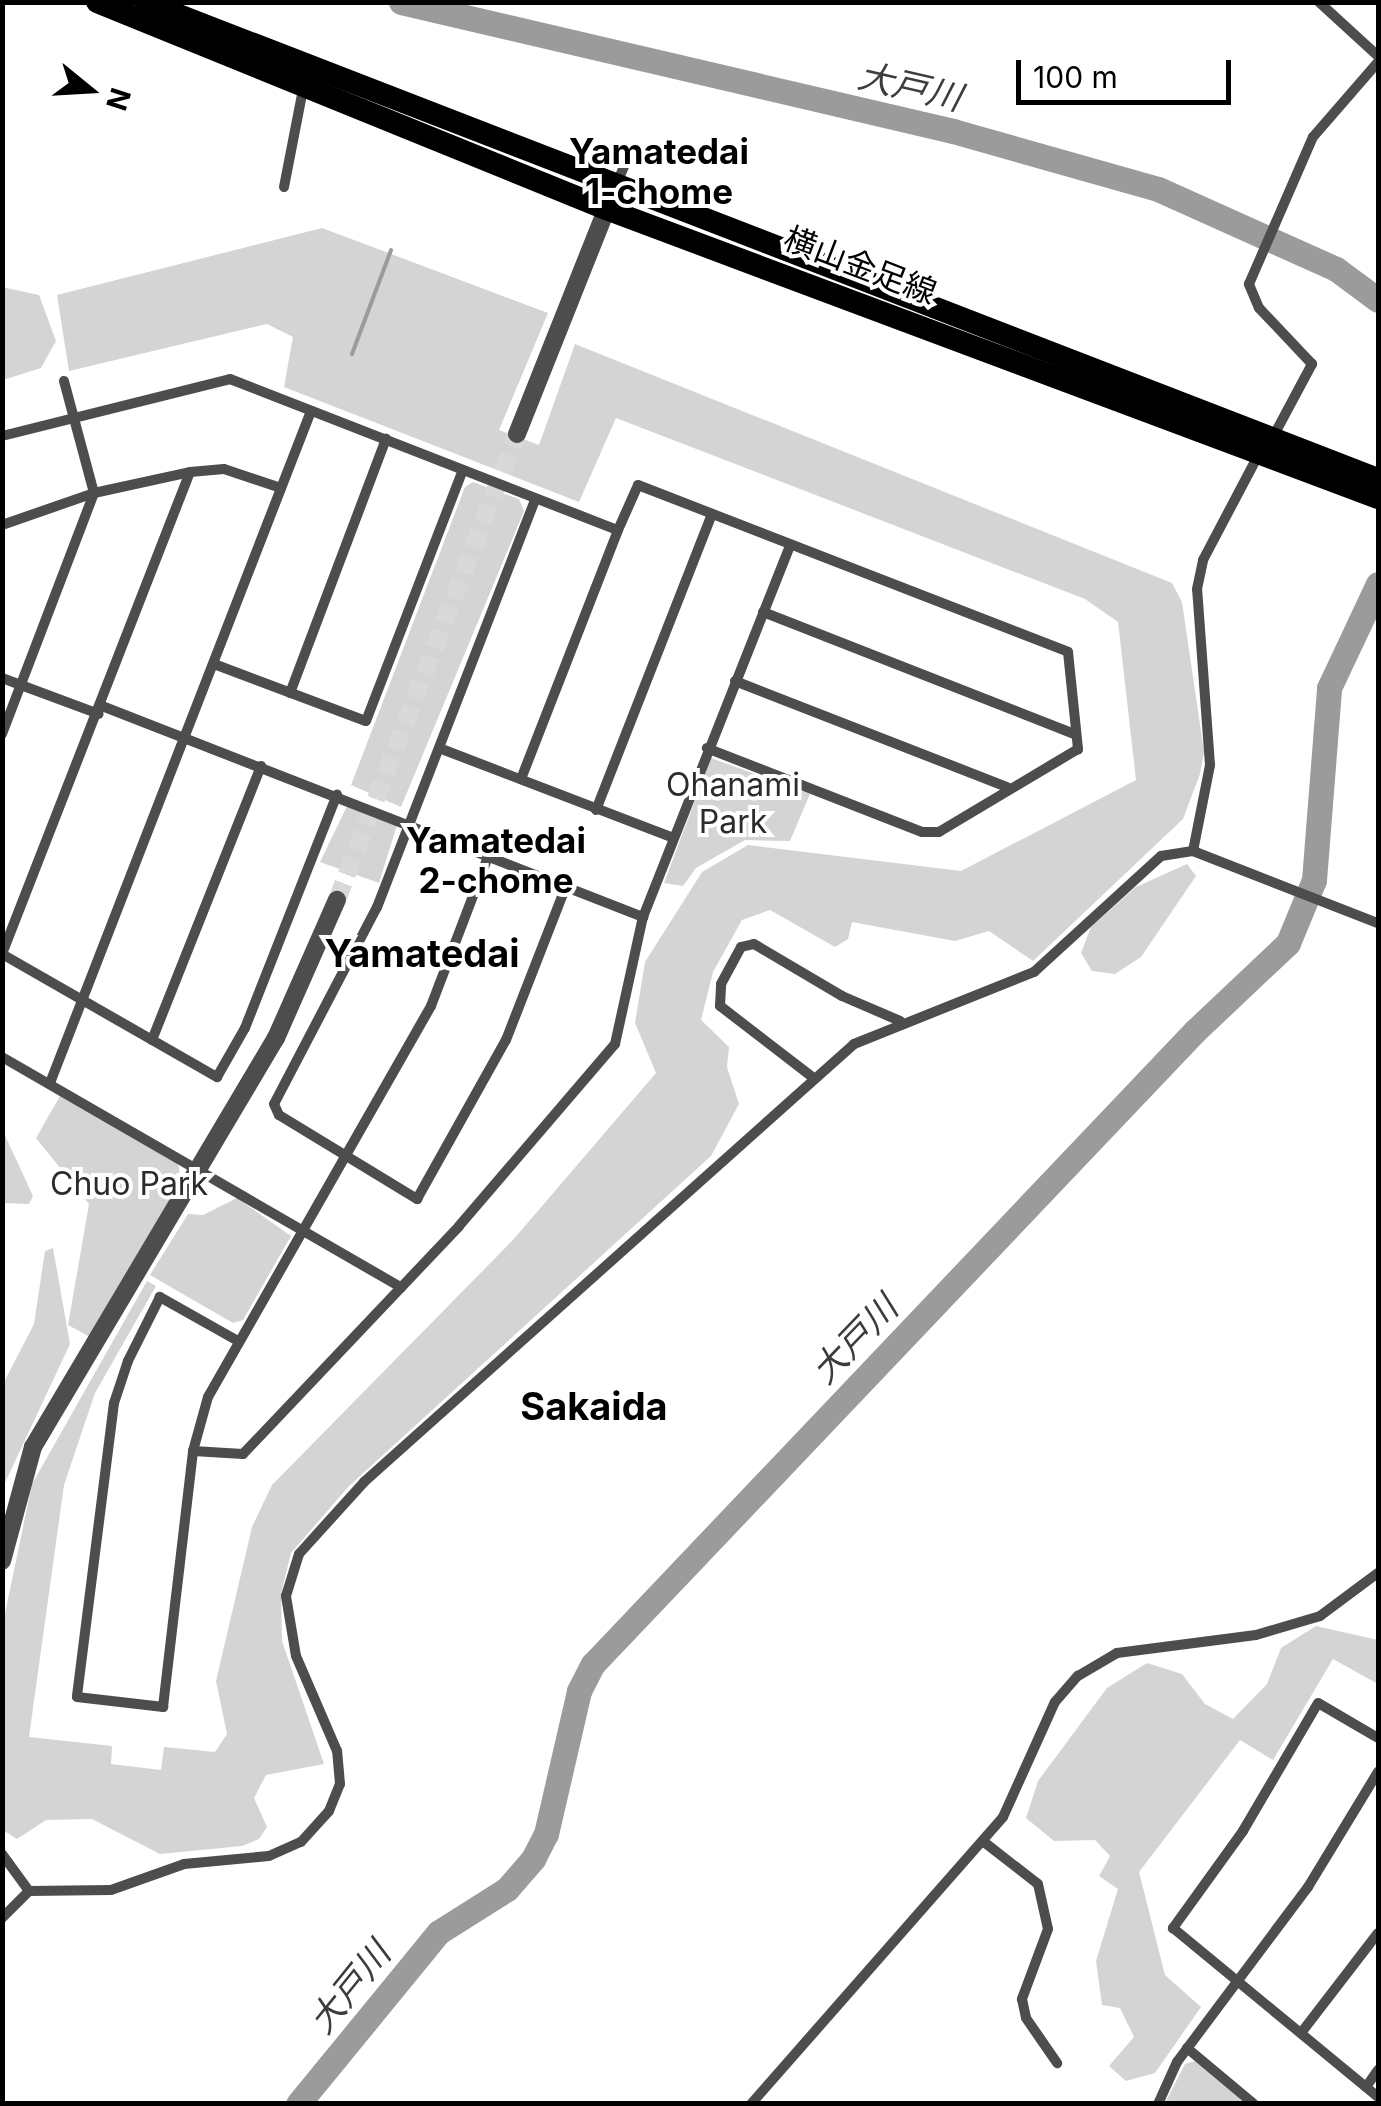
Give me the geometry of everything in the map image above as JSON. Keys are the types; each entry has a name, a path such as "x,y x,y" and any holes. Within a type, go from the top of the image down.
{"main road":[{"name":"横山金足線","path":"97,2 303,88 610,198 1378,488"},
{"name":"横山金足線","path":"145,2 610,198"}],"street":[{"path":"1193,851 1210,765 1197,589 1203,560 1312,364 1259,308 1249,284 1314,138 1378,59 1319,2"},
{"path":"284,187 303,88"},
{"path":"518,434 628,159"},
{"path":"2,436 218,379 618,530"},
{"path":"2,734 94,493 64,382"},
{"path":"50,1083 311,411"},
{"path":"290,692 386,440"},
{"path":"2,525 94,493 190,472 224,469 281,488"},
{"path":"214,664 366,721 463,470"},
{"path":"190,472 101,710 2,954 80,1002 218,1077 245,1028 337,794"},
{"path":"521,778 638,485 1068,652 1078,749 1008,787 939,832 922,832 707,748"},
{"path":"536,500 354,961 274,1104 279,1115 417,1199 506,1040 566,886"},
{"path":"596,810 712,514"},
{"path":"193,1451 244,1454 401,1288 615,1044 643,917 790,545"},
{"path":"763,612 1075,734"},
{"path":"2,678 184,736 643,917"},
{"path":"735,680 1008,787"},
{"path":"439,748 673,838"},
{"path":"152,1040 261,766"},
{"path":"2,1918 29,1891 110,1890 184,1864 269,1856 302,1842 330,1810 340,1784 337,1751 296,1656 286,1596 299,1554 364,1482 811,1076 900,1021 1000,991 1034,972 1161,856 1193,851 1293,886 1378,923"},
{"path":"238,1341 160,1297 128,1361 114,1403 77,1697 162,1706 193,1451 208,1396 431,1006 489,854"},
{"path":"2,1561 32,1448 283,1025 337,900"},
{"path":"811,1076 720,1006 721,984 740,947 754,944 842,996 900,1021"},
{"path":"2,1057 200,1168 401,1288"},
{"path":"751,2104 984,1842 1025,1777 1054,1702 1096,1661 1256,1634 1320,1616 1378,1573"},
{"path":"1378,1738 1318,1703 1244,1831 1178,1916 1174,1928 1378,2097"},
{"path":"1158,2104 1187,2048 1234,1979 1308,1887 1378,1772"},
{"path":"984,1842 1038,1884 1048,1929 1022,1999 1058,2063"},
{"path":"2,1854 29,1891"},
{"path":"1301,2033 1378,1933"},
{"path":"1187,2048 1254,2104"},
{"path":"1366,2087 1378,2070"}],"green space":[{"path":"322,228 548,313 499,430 539,445 575,344 1172,583 1182,602 1204,752 1200,774 1183,819 1033,961 989,931 955,941 852,922 848,939 835,947 770,910 742,920 713,972 701,1020 729,1047 727,1067 739,1104 711,1156 349,1486 291,1553 281,1594 282,1641 324,1764 266,1775 254,1798 267,1827 259,1839 242,1846 160,1854 92,1819 46,1820 17,1839 3,1830 3,1623 32,1484 147,1281 156,1286 95,1393 64,1485 29,1737 112,1746 111,1764 161,1770 164,1747 215,1752 227,1734 216,1681 252,1527 272,1485 513,1240 656,1073 635,1023 645,962 702,872 748,845 961,871 1136,780 1118,622 1085,599 616,418 579,502 284,387 293,337 267,324 69,371 57,295"},
{"path":"2,287 39,295 56,341 41,368 3,380"},
{"path":"473,482 519,499 524,511 401,807 351,785 465,487"},
{"name":"Ohanami Park","path":"711,758 810,794 790,841 745,840 696,868 683,886 664,883"},
{"path":"347,806 397,825 379,883 320,862"},
{"path":"1187,864 1196,876 1141,957 1115,974 1092,971 1081,953 1091,927 1136,887"},
{"name":"Chuo Park","path":"60,1096 178,1162 181,1182 90,1337 68,1325 89,1204 36,1138"},
{"path":"3,1131 33,1196 29,1204 3,1203"},
{"path":"237,1198 291,1236 243,1320 233,1323 150,1275 188,1214 203,1215"},
{"path":"53,1248 70,1344 3,1487 3,1384 34,1324 45,1251"},
{"path":"1316,1626 1378,1640 1378,1684 1333,1659 1273,1760 1240,1740 1139,1872 1165,1975 1201,2007 1155,2073 1126,2081 1109,2066 1134,2037 1120,2008 1102,2005 1096,1961 1118,1889 1099,1876 1110,1856 1095,1840 1054,1841 1026,1818 1038,1781 1107,1688 1147,1663 1182,1674 1205,1704 1233,1719 1267,1684 1281,1648"},
{"path":"1195,2061 1246,2103 1165,2103 1185,2064"}],"waterway":[{"name":"大戸川","path":"401,2 953,131 1158,189 1336,269 1378,300"},
{"path":"352,354 391,250"},
{"name":"大戸川","path":"298,2104 439,1932 507,1889 533,1859 546,1834 579,1691 593,1664 1195,1031 1288,943 1314,880 1329,688 1378,584"}],"tunnel":[{"path":"337,900 517,434"}],"district":[{"name":"Yamatedai 1-chome","path":"659,171"},
{"name":"Yamatedai 2-chome","path":"496,860"},
{"name":"Yamatedai","path":"422,954"},
{"name":"Sakaida","path":"594,1407"}]}
